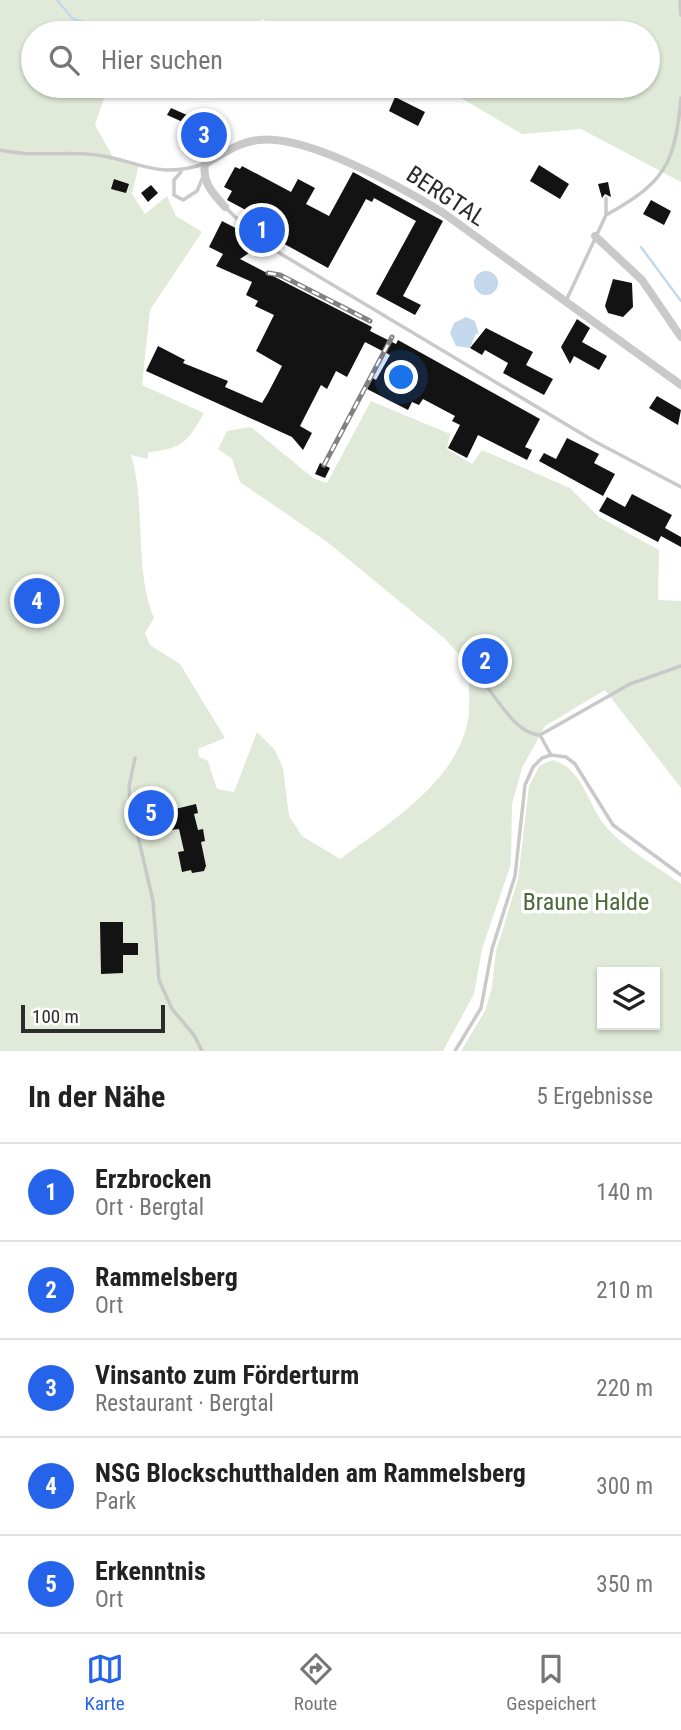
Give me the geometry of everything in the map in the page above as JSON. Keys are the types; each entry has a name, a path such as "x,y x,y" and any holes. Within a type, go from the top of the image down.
{"street":[{"name":"BERGTAL","path":"205,164 228,150 261,139 294,144 352,163 403,188 442,212 681,385"},
{"path":"205,164 204,175 225,207"},
{"path":"595,236 642,280 681,335"}],"lane":[{"path":"680,0 681,15"},
{"path":"606,215 646,192 659,179 678,126 681,98"},
{"name":"BERGTAL","path":"0,150 20,155 90,154 168,173 181,172 205,164"},
{"path":"181,172 173,188 174,195 183,200 197,191 204,175"},
{"path":"566,301 606,215 606,198"},
{"path":"225,207 261,243 594,441 681,487"},
{"path":"477,675 511,717 527,732 540,735 630,684 681,666"},
{"path":"540,735 551,755"},
{"path":"455,1051 471,1027 484,997 492,949 515,876 525,785 533,766 551,755 566,757 575,764 613,825 681,875"},
{"path":"135,758 129,787 130,803 153,901 159,980 172,1009 194,1035 202,1051"}],"green space":[{"path":"0,0 681,0 681,182 581,129 522,134 461,98 660,98 660,21 21,21 21,98 104,98 95,125 114,159 139,164 132,194 145,214 167,196 176,216 202,232 150,310 142,385 204,413 183,442 169,449 148,452 148,459 131,455 136,475 144,578 154,618 145,633 150,645 180,664 225,738 198,749 199,757 208,761 217,789 234,792 257,732 275,750 283,768 289,816 302,836 340,859 420,798 453,759 463,737 469,713 469,665 443,637 326,541 240,482 232,459 218,449 227,431 251,427 313,478 327,483 371,401 450,434 447,449 472,464 482,450 570,488 599,517 659,550 658,600 681,601 681,788 605,690 545,726 522,768 512,804 511,864 482,949 474,994 443,1051 0,1051"},
{"name":"Braune Halde","path":"553,760 563,765 572,771 608,829 633,851 681,884 681,1051 461,1051 485,1011 492,987 496,951 518,879 529,786 540,765"}],"water":[{"path":"486,271 497,278 498,283 491,294 486,295 475,288 474,283 481,272"},
{"path":"466,317 475,321 479,335 476,333 470,348 456,346 450,333 454,323"}],"building":[{"path":"397,98 425,112 418,126 389,111"},
{"path":"171,108 221,130 210,152 188,142 194,127 167,115"},
{"path":"539,165 569,184 560,199 530,181"},
{"path":"242,166 291,192 298,179 315,188 306,204 329,216 353,172 443,221 403,296 421,305 415,315 376,294 416,221 374,198 372,202 366,199 328,268 268,235 272,229 266,226 268,222 227,200 232,191 224,187 235,167 240,169"},
{"path":"114,179 129,184 126,193 111,189"},
{"path":"608,182 611,197 605,194 602,198 598,184"},
{"path":"151,185 158,193 148,202 141,193"},
{"path":"651,200 671,211 664,225 643,214"},
{"path":"222,221 247,234 244,244 255,249 240,259 372,327 370,331 396,344 398,340 540,419 525,447 532,450 527,460 478,435 467,458 448,448 460,425 452,421 455,416 423,399 419,405 412,402 408,410 367,389 373,378 376,380 390,355 365,342 347,377 336,371 327,389 321,385 300,426 312,433 303,450 292,437 146,371 158,346 185,360 183,363 228,381 225,387 262,403 282,366 256,351 274,315 255,306 258,301 246,295 252,282 216,266 223,254 209,247"},
{"path":"613,279 632,283 633,307 623,317 608,313 605,306"},
{"path":"577,319 590,328 582,342 607,356 599,370 574,356 570,364 561,347"},
{"path":"486,328 533,352 526,365 553,379 544,395 503,373 508,363 485,350 482,355 470,348"},
{"path":"657,396 681,410 678,425 649,408"},
{"path":"567,438 599,454 594,463 615,474 603,496 539,461 544,453 556,459"},
{"path":"320,463 330,468 325,478 315,474"},
{"path":"632,494 672,515 665,528 681,537 681,547 661,536 658,542 599,511 607,497 625,507"},
{"path":"163,793 171,796 170,808 160,801"},
{"path":"196,804 198,813 194,814 198,830 203,829 205,841 201,842 206,866 204,871 182,872 178,852 184,851 179,829 171,830 167,811"},
{"path":"100,922 123,922 123,943 138,943 138,955 123,955 123,973 101,974"}],"waterway":[{"path":"57,0 73,19 80,21"},
{"path":"641,247 681,301"}],"railway":[{"path":"268,273 280,275 370,321"},
{"path":"324,465 392,337"}],"place":[{"name":"Vinsanto zum Förderturm","path":"204,135"},
{"name":"Erzbrocken","path":"262,230"},
{"name":"NSG Blockschutthalden am Rammelsberg","path":"37,601"},
{"name":"Rammelsberg","path":"485,661"},
{"name":"Erkenntnis","path":"151,813"}]}
